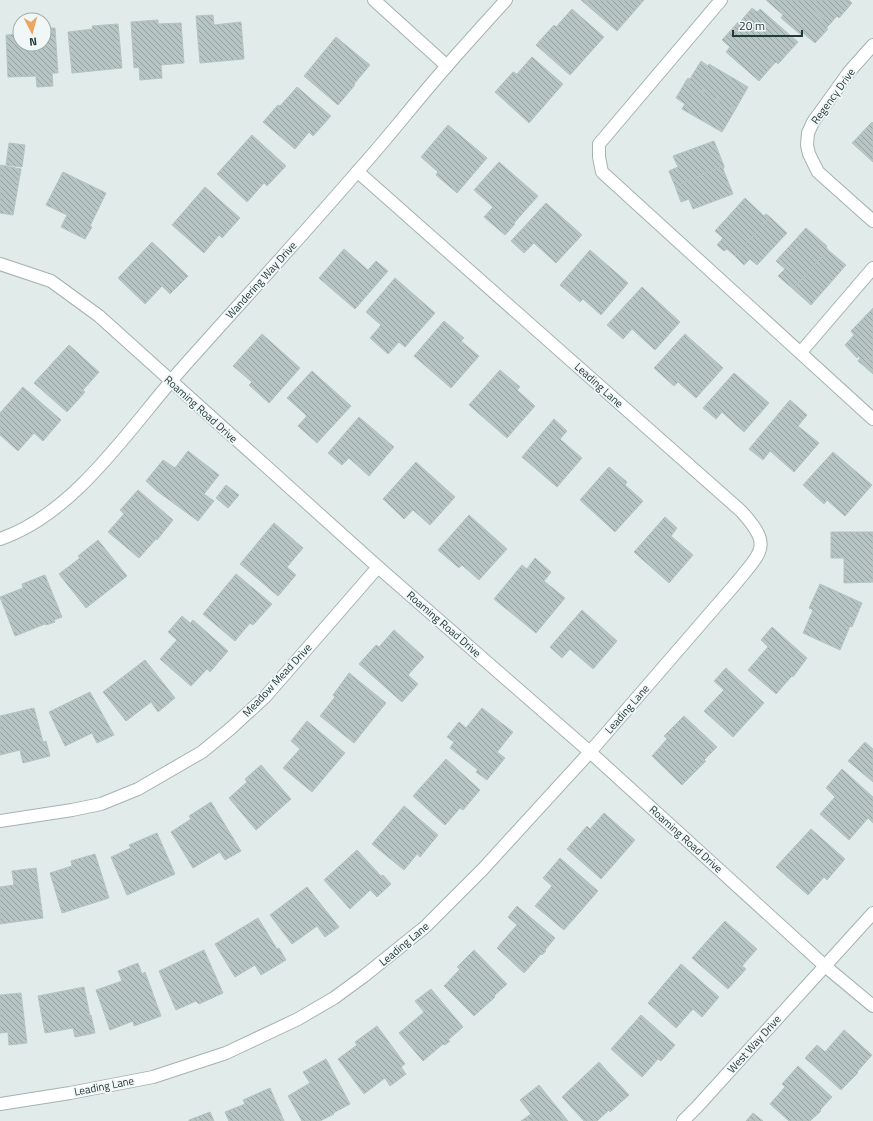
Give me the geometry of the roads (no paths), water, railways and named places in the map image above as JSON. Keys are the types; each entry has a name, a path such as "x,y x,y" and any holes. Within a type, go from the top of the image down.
{"street":[{"path":"374,0 447,66"},
{"name":"Wandering Way Drive","path":"0,539 14,534 40,520 75,492 117,446 171,381 358,172 447,66 506,0"},
{"path":"721,0 599,144 599,157 602,172 873,419"},
{"name":"Regency Drive","path":"873,45 849,72 813,122 808,133 807,146 809,154 818,172 873,221"},
{"name":"Leading Lane","path":"0,1104 70,1093 153,1077 226,1053 298,1019 334,998 425,927 482,869 590,752 755,560 762,548 759,534 741,511 358,172"},
{"name":"Roaming Road Drive","path":"0,264 51,281 99,316 378,567 590,752 825,966 873,1006"},
{"path":"801,352 873,268"},
{"name":"Meadow Mead Drive","path":"0,821 101,804 138,789 202,752 265,697 378,567"},
{"name":"West Way Drive","path":"682,1121 697,1107 873,914"}]}
